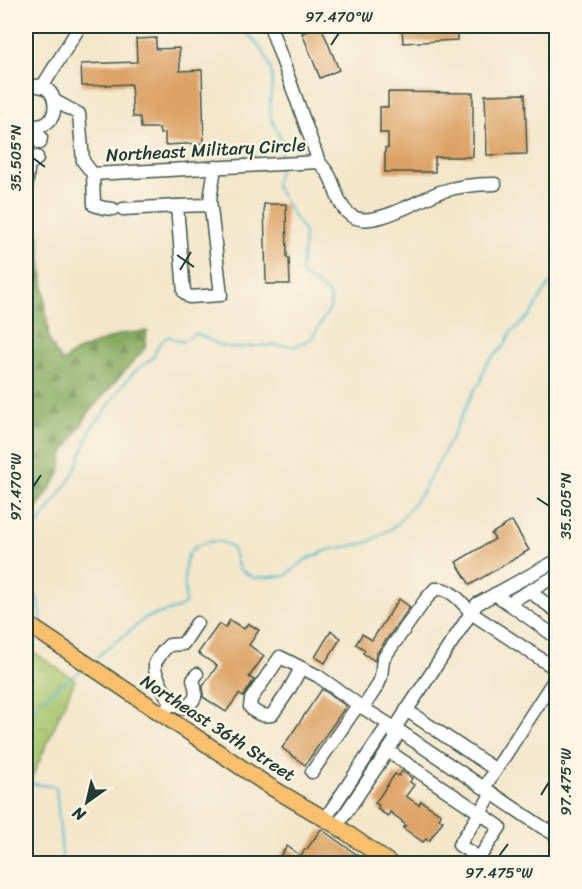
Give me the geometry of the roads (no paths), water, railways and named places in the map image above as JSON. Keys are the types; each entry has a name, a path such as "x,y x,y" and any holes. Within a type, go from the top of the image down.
{"main road":[{"name":"Northeast 36th Street","path":"26,623 167,709 269,786 331,822 391,864"}],"street":[{"path":"42,87 80,26"},
{"name":"Northeast Military Circle","path":"93,174 319,162 270,26"},
{"path":"26,89 42,87 52,95 55,101 55,108 50,119 46,123 29,127"},
{"path":"55,101 79,114 83,161 93,174 94,205 118,209 210,205"},
{"path":"29,127 41,137 40,143"},
{"path":"319,162 330,176 338,199 349,215 363,221 399,212 417,201 441,192 470,185 495,184"},
{"path":"26,190 29,165"},
{"path":"177,206 184,292 189,297 221,295 210,205 215,167"},
{"path":"331,822 388,751 395,740 395,728 477,604 556,561"},
{"path":"508,603 551,579 556,590"},
{"path":"312,772 378,685 383,660 435,589 443,588 461,601 471,613 556,669"},
{"path":"529,591 556,611"},
{"path":"495,594 556,637"},
{"path":"197,623 183,644 169,645 155,663 155,670 166,695 167,709 181,708 191,703 196,696 193,680 197,674"},
{"path":"301,668 272,715 264,717 250,707 251,699 280,657 318,676 361,707 556,835"},
{"path":"388,751 480,813 496,770 556,677"},
{"path":"406,710 496,770"},
{"path":"331,822 384,731 395,728"}],"waterway":[{"path":"235,26 254,40 271,69 270,113 279,135 281,159"},
{"path":"26,546 75,471 91,429 122,386 135,371 154,356 159,344 168,336 182,342 196,333 219,345 232,348 295,346 311,339 330,308 331,301 327,292 303,276 301,269 304,230 275,185 280,167"},
{"path":"93,661 145,618 185,604 186,561 189,553 203,543 215,541 231,547 239,569 254,578 285,576 305,560 328,550 367,543 392,528 423,491 475,388 480,384 487,363 505,345 510,334 531,314 556,275"},
{"path":"26,576 40,606 40,626"},
{"path":"26,674 36,637"},
{"path":"26,719 45,697 84,669"},
{"path":"26,700 32,709"},
{"path":"26,779 35,784 56,787 63,864"}]}
